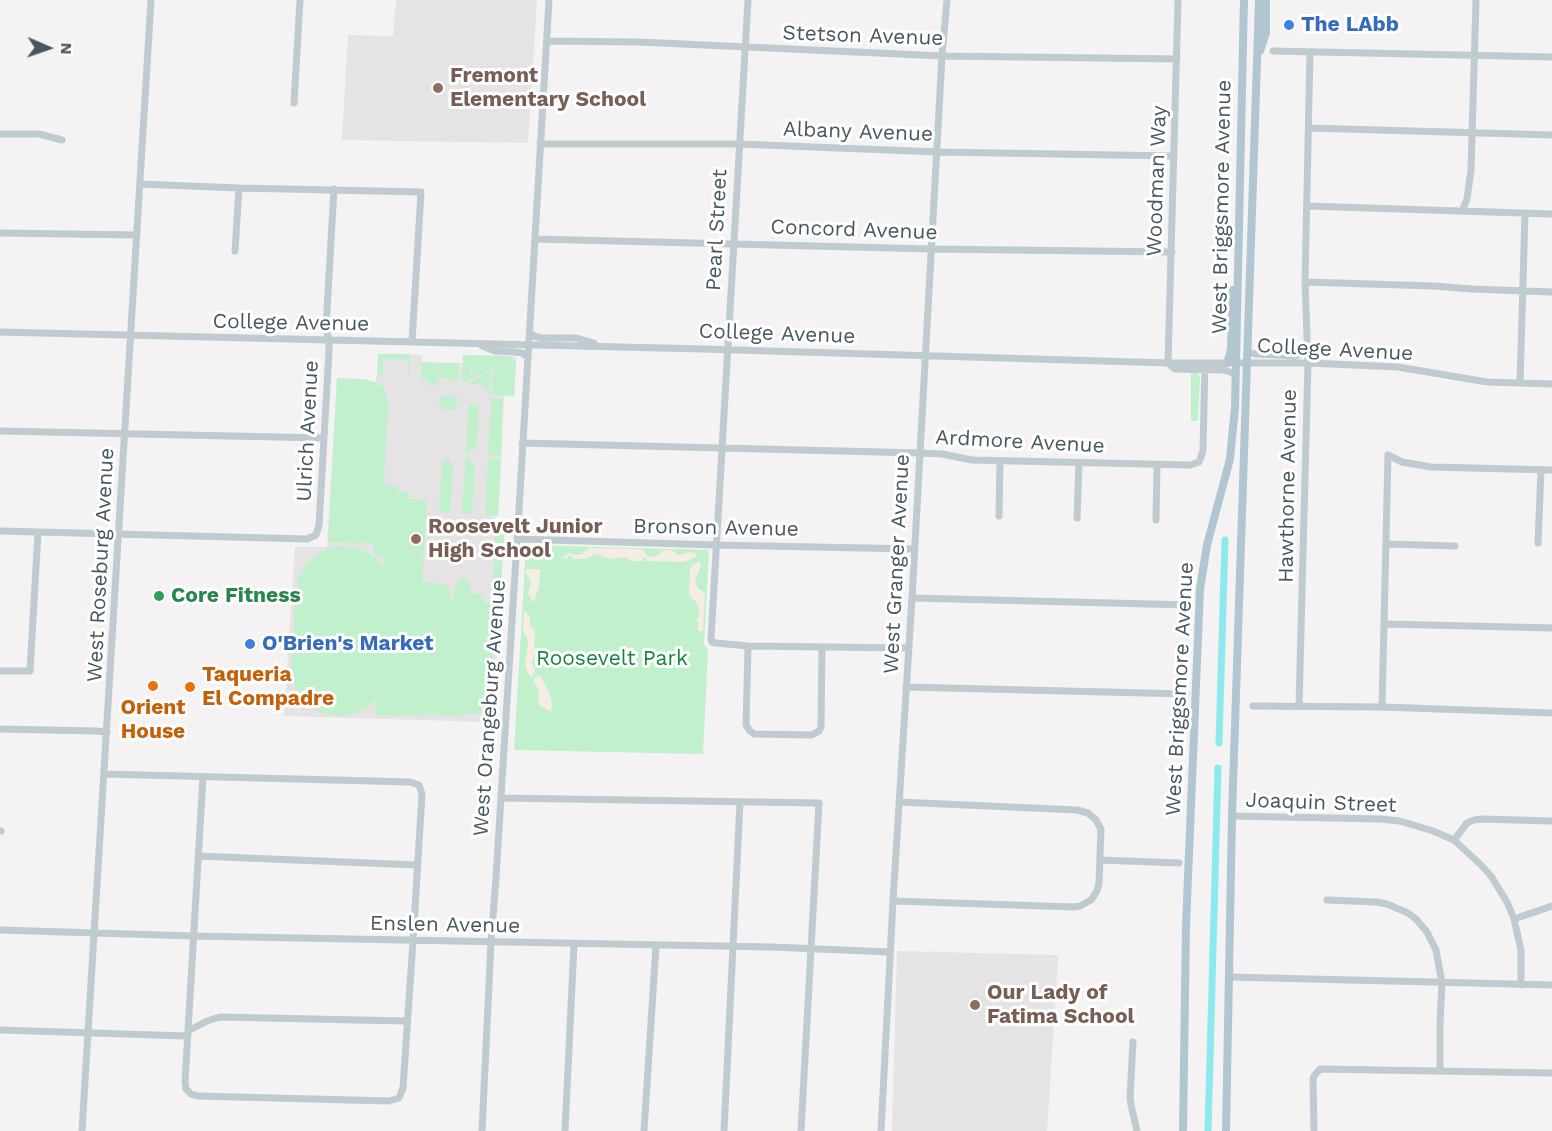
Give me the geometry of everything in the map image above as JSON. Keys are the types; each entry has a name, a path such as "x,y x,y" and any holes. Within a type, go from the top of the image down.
{"main road":[{"name":"West Briggsmore Avenue","path":"1183,1131 1186,925 1200,589 1207,545 1232,448 1237,363 1244,0"},
{"name":"West Briggsmore Avenue","path":"1226,1131 1232,816 1259,0"},
{"path":"1257,60 1266,33 1266,0"},
{"path":"1227,363 1231,352 1233,282 1239,260"}],"street":[{"name":"West Roseburg Avenue","path":"82,1131 151,0"},
{"path":"294,104 300,0"},
{"name":"West Orangeburg Avenue","path":"482,1131 491,942 549,0"},
{"name":"Pearl Street","path":"748,0 711,636 712,642 717,644 748,646"},
{"name":"West Granger Avenue","path":"881,1131 892,901 947,0"},
{"name":"Woodman Way","path":"1168,363 1178,0"},
{"path":"1462,211 1470,185 1476,0"},
{"name":"Stetson Avenue","path":"547,41 639,42 942,56 1177,59"},
{"path":"1273,51 1552,57"},
{"name":"Hawthorne Avenue","path":"1299,706 1308,363 1305,282 1311,52"},
{"path":"1309,128 1552,135"},
{"path":"0,134 39,134 62,140"},
{"name":"Albany Avenue","path":"540,144 739,144 938,152 1174,156"},
{"path":"140,184 421,192 411,342"},
{"path":"236,251 239,188"},
{"name":"Ulrich Avenue","path":"118,534 307,539 316,535 324,438 329,340 326,328 334,189"},
{"path":"1307,206 1552,214"},
{"path":"1520,383 1525,214"},
{"path":"0,233 137,235"},
{"name":"Concord Avenue","path":"535,239 931,249 1172,252"},
{"path":"1305,282 1552,292"},
{"name":"College Avenue","path":"0,332 925,355 1168,363 1175,369 1248,362 1308,363 1398,367 1475,381 1552,384"},
{"path":"530,333 542,338 576,338 604,346"},
{"path":"477,344 495,351 515,352 528,357"},
{"path":"1248,352 1296,356 1303,354 1306,349"},
{"path":"1296,356 1308,363"},
{"path":"1205,366 1236,374"},
{"name":"Ardmore Avenue","path":"522,443 920,453 942,454 972,460 1190,465 1196,464 1202,458 1205,366"},
{"path":"0,431 324,438"},
{"path":"1382,707 1388,455 1402,462 1431,467 1552,470"},
{"path":"999,516 1000,461"},
{"path":"1077,518 1079,463"},
{"path":"1156,520 1157,465"},
{"path":"1538,543 1541,470"},
{"path":"0,531 118,534"},
{"path":"0,670 30,671 38,532"},
{"name":"Bronson Avenue","path":"517,539 914,549"},
{"path":"1387,544 1455,546"},
{"path":"912,598 1189,605"},
{"path":"1385,624 1552,628"},
{"path":"822,647 821,727 819,731 812,735 754,734 750,731 746,725 748,646 908,648"},
{"path":"906,687 1186,694"},
{"path":"1253,706 1382,707 1552,713"},
{"path":"0,729 106,732"},
{"path":"104,774 410,782 419,785 422,794 413,941 403,1088 399,1098 389,1101 198,1096 188,1092 185,1082 203,777"},
{"path":"501,798 819,803 801,1131"},
{"path":"724,1131 740,802"},
{"path":"892,901 1080,906 1091,900 1097,891 1100,860 1099,825 1093,816 1083,811 899,802"},
{"name":"Joaquin Street","path":"1232,816 1400,821 1454,840 1491,876 1507,902 1514,919 1521,950 1521,984"},
{"path":"1454,840 1467,823 1474,820 1552,820"},
{"path":"198,856 417,865"},
{"path":"1100,860 1179,863"},
{"path":"1328,900 1376,902 1397,907 1422,925 1432,940 1442,983 1440,1071"},
{"path":"1514,919 1552,906"},
{"name":"Enslen Avenue","path":"0,930 890,952"},
{"path":"565,1131 574,944"},
{"path":"644,1131 656,946"},
{"path":"1229,977 1552,985"},
{"path":"0,1030 88,1034 188,1034 207,1021 220,1017 406,1021"},
{"path":"1133,1042 1130,1101 1137,1131"},
{"path":"1314,1131 1313,1080 1320,1069 1552,1073"}],"shaded area":[{"name":"Fremont Elementary School","path":"396,0 537,0 528,143 342,140 348,35 393,36"},
{"name":"Roosevelt Junior High School","path":"378,354 422,355 422,362 463,363 463,355 513,356 516,358 514,396 504,396 498,516 495,516 495,523 505,523 493,716 487,722 284,716 295,547 327,547 337,378 365,379 375,382"},
{"name":"Our Lady of Fatima School","path":"897,951 1058,955 1047,1131 892,1131"}],"green space":[{"path":"378,354 410,354 409,376 408,360 383,359 383,377 377,374"},
{"path":"463,355 510,356 511,359 472,379 473,366 471,366 471,379 462,382"},
{"path":"511,360 516,360 514,396 492,395 493,370"},
{"path":"422,362 438,363 437,384 431,387 427,379 420,379"},
{"path":"439,363 459,363 458,380 438,378"},
{"path":"491,371 490,395 486,388 478,384 467,384"},
{"path":"1191,372 1197,372 1200,378 1198,420 1196,421 1191,421"},
{"path":"337,378 368,380 380,385 386,391 388,408 384,484 393,485 393,487 398,485 398,492 408,492 408,499 427,500 422,582 447,584 447,589 450,589 450,600 453,600 455,584 462,579 468,579 468,582 471,582 470,593 483,595 484,603 491,603 493,594 501,594 499,614 495,618 488,707 480,713 455,716 375,716 376,699 365,709 355,713 342,716 329,715 312,708 294,684 291,667 296,591 304,567 322,552 342,546 367,552 384,566 384,559 373,552 373,544 328,542"},
{"path":"440,396 457,397 456,411 441,409"},
{"path":"492,398 503,399 501,456 488,455"},
{"path":"469,404 479,405 477,446 466,453"},
{"path":"466,457 475,465 472,514 462,513"},
{"path":"447,458 453,464 450,512 439,512 442,462"},
{"path":"488,459 501,459 498,516 485,513"},
{"path":"489,522 505,523 501,587 494,587 493,584 495,537 489,532"},
{"name":"Roosevelt Park","path":"530,545 709,550 704,645 708,649 703,754 514,750 526,548"}],"sand":[{"path":"589,548 642,549 647,556 653,557 659,555 663,550 672,550 678,555 691,552 698,556 684,562 647,561 647,558 643,558 643,561 632,561 625,557 610,559 595,554 586,559 573,559 572,556 568,556 568,559 562,558 569,553 582,554"},
{"path":"700,561 701,566 695,581 698,588 705,593 703,631 698,631 696,621 699,608 689,593 690,569"},
{"path":"526,569 540,569 539,586 534,603 528,594 531,583"},
{"path":"524,610 530,617 530,626 535,629 536,652 532,662 535,672 531,678 525,664 528,643 523,631"},
{"path":"537,675 542,678 550,694 551,712 538,704 539,694 533,681"}],"waterway":[{"path":"1219,743 1225,540"},
{"path":"1208,1131 1218,768"}],"place":[{"name":"The LAbb","path":"1289,25"},
{"name":"Fremont Elementary School","path":"438,88"},
{"name":"Roosevelt Junior High School","path":"416,539"},
{"name":"Core Fitness","path":"159,596"},
{"name":"O'Brien's Market","path":"250,644"},
{"name":"Orient House","path":"153,686"},
{"name":"Taqueria El Compadre","path":"190,687"},
{"name":"Our Lady of Fatima School","path":"975,1005"}]}
